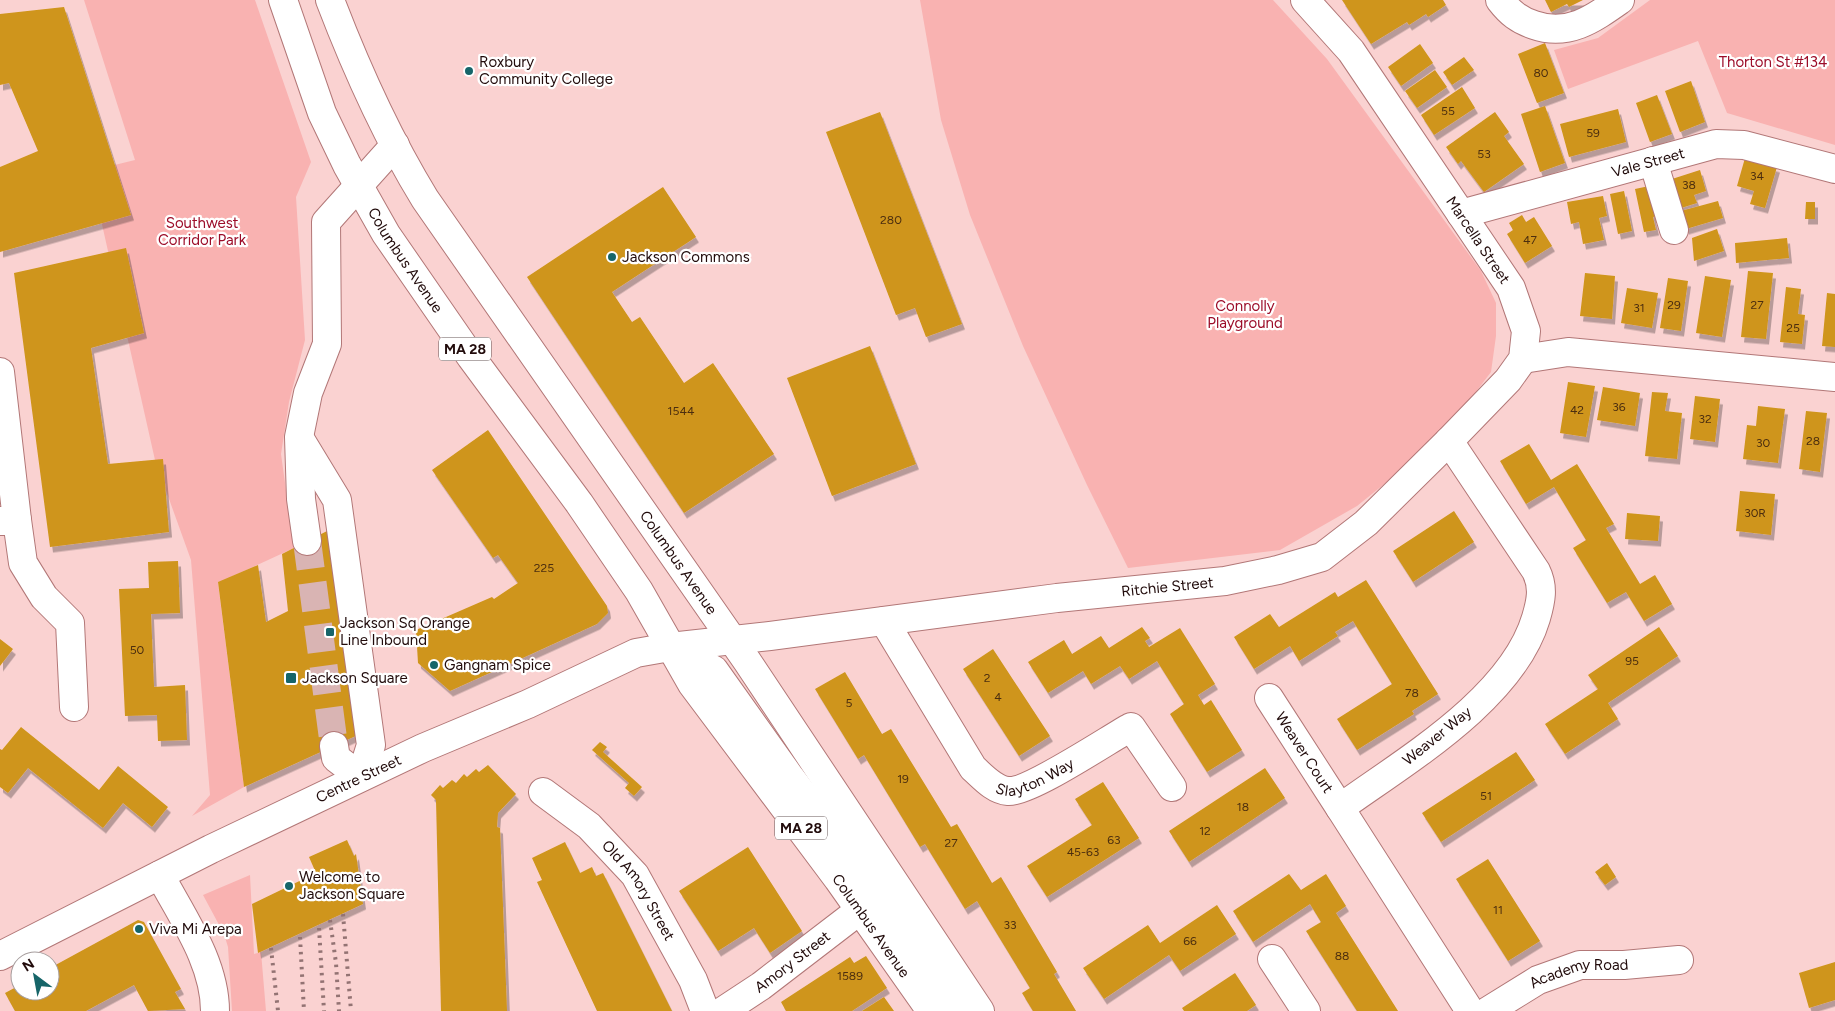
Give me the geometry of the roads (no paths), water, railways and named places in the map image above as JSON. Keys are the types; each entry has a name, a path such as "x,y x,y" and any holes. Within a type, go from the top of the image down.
{"street":[{"name":"Columbus Avenue","path":"283,0 322,113 357,186 386,234 471,357 579,504 639,591 670,647 710,709 860,910 931,1011"},
{"name":"Columbus Avenue","path":"330,0 357,64 395,145 431,209 731,639 980,1011"},
{"name":"Marcella Street","path":"1305,0 1351,51 1510,288 1526,331 1523,359"},
{"path":"1500,0 1519,20 1544,28 1570,29 1587,22 1620,0"},
{"name":"Vale Street","path":"1461,214 1716,144 1744,144 1835,169"},
{"path":"307,541 301,499 299,437 308,393 323,359 329,332 326,222 395,145"},
{"path":"1653,161 1674,230"},
{"path":"1523,359 1568,352 1835,377"},
{"name":"Ritchie Street","path":"731,639 770,636 1057,598 1226,581 1278,570 1322,557 1366,522 1449,441 1508,380 1523,359"},
{"path":"0,372 8,520 23,563 44,597 70,623 74,707"},
{"path":"299,437 337,500 371,745 361,777 336,758 334,746"},
{"name":"Weaver Way","path":"1340,808 1461,720 1508,670 1532,630 1540,605 1542,583 1536,571 1449,441"},
{"name":"Slayton Way","path":"884,621 973,768 992,785 1006,791 1016,791 1050,774 1131,726 1172,787"},
{"path":"712,668 731,639"},
{"name":"Centre Street","path":"0,956 361,777 422,748 528,704 636,653 731,639"},
{"name":"Columbus Avenue","path":"670,647 712,668 790,777 860,870 952,1011"},
{"name":"Weaver Court","path":"1269,698 1340,808"},
{"name":"Old Amory Street","path":"543,792 589,826 635,874 693,980 705,1011"},
{"path":"1340,808 1470,1011"},
{"path":"160,875 208,969 214,988 215,1011"},
{"name":"Amory Street","path":"723,1011 761,986 860,910"},
{"path":"1272,959 1306,1011"},
{"name":"Academy Road","path":"1488,1011 1538,980 1580,966 1624,965 1679,960"}],"tunnel":[{"path":"307,541 334,746"}],"railway":[{"path":"343,914 351,1011"},
{"path":"330,920 336,963 339,1011"},
{"path":"319,928 324,1011"},
{"path":"300,937 304,1011"},
{"path":"271,948 278,1011"}],"place":[{"name":"Roxbury Community College","path":"469,71"},
{"name":"Jackson Commons","path":"612,257"},
{"name":"Jackson Sq Orange Line Inbound","path":"330,632"},
{"name":"Gangnam Spice","path":"434,665"},
{"name":"Jackson Square","path":"291,678"},
{"name":"Welcome to Jackson Square","path":"289,886"},
{"name":"Viva Mi Arepa","path":"139,929"}],"park label":[{"name":"Thorton St #134","path":"1773,62"},
{"name":"Southwest Corridor Park","path":"202,232"},
{"name":"Connolly Playground","path":"1245,314"}]}
